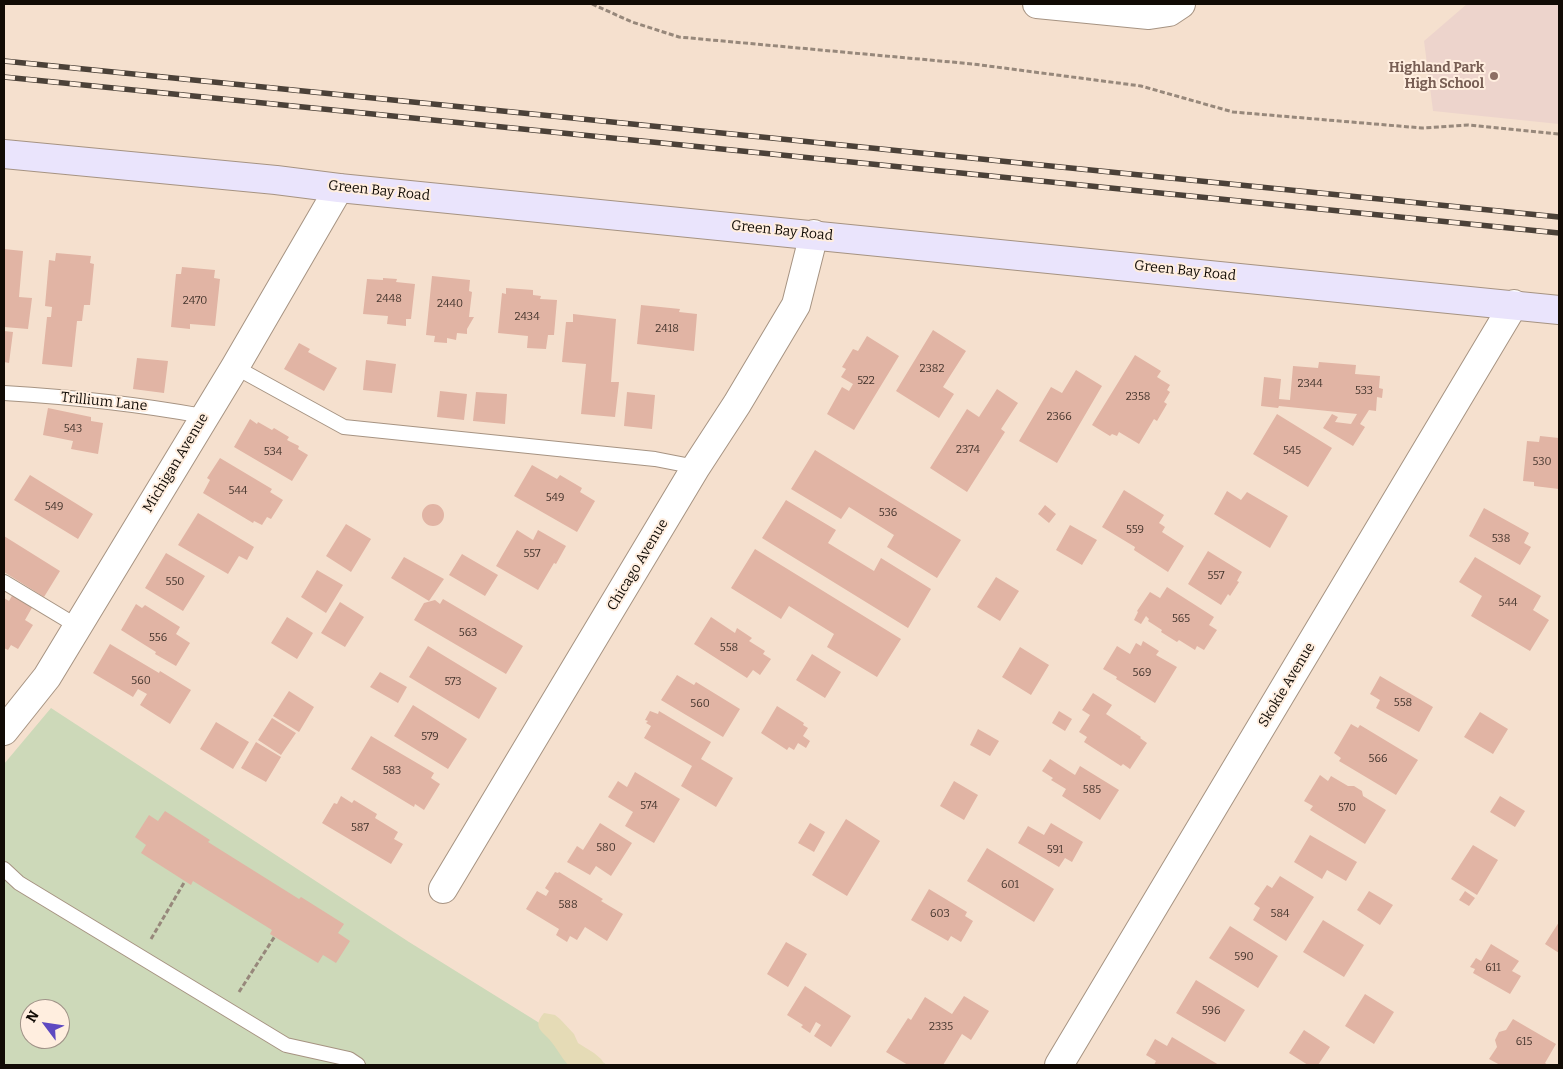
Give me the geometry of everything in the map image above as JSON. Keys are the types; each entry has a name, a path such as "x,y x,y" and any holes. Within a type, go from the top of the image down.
{"main road":[{"name":"Green Bay Road","path":"4,154 1559,310"}],"street":[{"path":"1037,4 1149,15 1169,12 1181,4"},
{"name":"Michigan Avenue","path":"4,731 46,677 235,366 339,188"},
{"name":"Chicago Avenue","path":"443,889 696,468 738,404 796,305 814,234"},
{"name":"Skokie Avenue","path":"1060,1065 1514,304"}],"lane":[{"path":"235,366 344,427 655,459 696,468"},
{"name":"Trillium Lane","path":"4,393 71,397 158,408 203,416"},
{"path":"4,582 77,626"},
{"path":"4,869 19,882 286,1045 349,1059 358,1065"}],"path":[{"path":"592,4 632,22 679,37 973,64 1141,86 1233,112 1422,128 1468,125 1559,134"},
{"path":"140,956 185,881"},
{"path":"228,1010 275,936"}],"shaded area":[{"name":"Highland Park High School","path":"1467,4 1559,4 1559,124 1433,111 1424,41"}],"green space":[{"path":"51,708 409,942 607,1065 4,1065 4,764"}],"sand":[{"path":"544,1013 555,1015 560,1019 574,1034 578,1043 594,1053 605,1065 568,1065 538,1025"}],"building":[{"path":"4,249 23,251 19,297 32,298 28,329 4,327"},
{"path":"56,253 91,256 90,263 94,264 90,305 84,305 82,321 77,321 72,367 42,364 47,317 51,317 52,307 45,306 49,260 55,261"},
{"path":"182,267 215,270 214,278 220,279 215,326 190,324 190,329 171,327 176,274 181,274"},
{"path":"432,276 470,280 469,291 472,292 469,317 474,317 467,329 467,334 457,333 456,340 447,338 447,343 434,342 435,336 426,335"},
{"path":"383,278 397,279 396,282 415,284 411,319 406,319 406,326 387,324 388,316 363,314 367,279 383,280"},
{"path":"506,288 533,290 533,295 541,296 540,299 557,300 554,335 548,335 546,349 527,348 528,336 498,333 502,293 506,294"},
{"path":"641,305 680,309 679,312 697,314 694,351 637,344"},
{"path":"573,314 616,319 611,382 619,382 615,417 581,414 586,364 562,362 566,322 573,322"},
{"path":"933,330 966,351 943,387 954,394 939,418 896,391"},
{"path":"4,331 13,332 9,363 4,362"},
{"path":"867,336 899,356 854,430 827,414 842,387 849,391 853,384 841,377 846,369 842,367 853,349 858,351"},
{"path":"299,343 310,349 308,352 337,368 324,391 284,369"},
{"path":"1135,355 1161,371 1157,377 1170,385 1167,390 1170,392 1164,402 1167,404 1157,421 1154,419 1139,444 1119,432 1117,436 1112,434 1110,436 1092,425"},
{"path":"137,358 168,361 164,393 133,389"},
{"path":"366,360 396,364 392,393 363,390"},
{"path":"1319,362 1356,365 1355,374 1380,376 1379,388 1383,389 1382,398 1377,397 1376,411 1369,410 1360,424 1365,427 1353,446 1323,428 1332,414 1338,417 1335,422 1351,424 1357,414 1261,406 1264,377 1281,379 1279,399 1290,400 1293,366 1318,368"},
{"path":"1076,370 1102,386 1057,463 1019,441 1051,387 1062,393"},
{"path":"997,389 1018,403 1001,429 1005,432 967,492 930,468 967,409 979,417"},
{"path":"440,391 467,394 464,420 437,417"},
{"path":"476,392 507,394 505,424 473,421"},
{"path":"627,392 655,395 652,429 624,426"},
{"path":"48,408 91,417 91,421 103,423 98,454 71,449 73,441 43,435"},
{"path":"1277,414 1332,448 1308,487 1253,454"},
{"path":"250,419 272,430 274,428 289,437 287,440 299,446 298,449 308,455 292,481 234,447"},
{"path":"1540,436 1559,438 1559,489 1534,486 1534,482 1523,481 1527,441 1539,442"},
{"path":"815,450 961,540 937,578 887,547 894,535 849,507 841,519 791,489"},
{"path":"220,458 272,489 270,492 283,500 271,519 267,517 262,525 254,521 253,523 203,493 210,480 207,478"},
{"path":"532,465 557,479 560,475 582,488 580,492 595,501 577,532 514,496"},
{"path":"30,475 93,514 78,539 14,500"},
{"path":"1124,490 1164,515 1159,523 1165,527 1162,532 1184,546 1168,572 1134,550 1135,547 1102,527"},
{"path":"1227,491 1241,500 1247,492 1288,516 1270,548 1214,514"},
{"path":"786,500 836,530 828,543 874,571 881,558 931,589 908,628 762,538"},
{"path":"433,504 441,507 444,515 441,523 433,526 425,523 422,515 425,507"},
{"path":"1045,505 1056,514 1049,523 1038,514"},
{"path":"1484,508 1529,533 1524,543 1531,547 1520,565 1469,536"},
{"path":"198,513 254,547 247,560 239,556 228,574 178,545"},
{"path":"346,524 371,539 351,572 326,556"},
{"path":"1070,525 1097,540 1082,565 1056,550"},
{"path":"517,530 533,540 538,530 566,546 538,590 496,566"},
{"path":"4,536 60,571 44,597 4,572"},
{"path":"755,549 901,639 877,677 827,647 834,634 789,606 781,619 731,588"},
{"path":"1208,551 1242,572 1237,581 1239,582 1230,596 1228,594 1221,605 1188,584"},
{"path":"166,553 205,576 183,611 145,588"},
{"path":"462,554 498,575 485,596 449,575"},
{"path":"404,557 444,579 429,601 391,578"},
{"path":"1475,557 1541,596 1533,610 1549,620 1530,651 1471,616 1482,596 1459,582"},
{"path":"317,570 343,585 326,613 301,597"},
{"path":"996,577 1019,591 1000,621 977,607"},
{"path":"1167,587 1214,617 1209,625 1217,630 1204,650 1197,646 1195,650 1179,640 1177,642 1161,632 1162,630 1148,621 1149,619 1146,616 1141,624 1134,620 1137,611 1150,592 1160,598"},
{"path":"13,594 33,606 25,620 33,625 18,649 11,645 8,650 4,648 4,598 9,601"},
{"path":"443,599 523,646 506,674 414,620 424,603 435,600 440,604"},
{"path":"340,602 364,617 345,647 321,633"},
{"path":"136,604 142,608 145,605 180,627 176,634 190,643 176,666 121,630"},
{"path":"287,617 313,633 297,659 271,643"},
{"path":"711,617 735,633 737,628 752,638 749,641 765,651 763,654 771,659 760,675 753,670 747,678 694,644"},
{"path":"1143,641 1159,651 1156,655 1177,667 1155,703 1103,669 1117,646 1130,654 1136,643 1141,646"},
{"path":"110,644 191,690 170,724 140,705 147,694 138,689 133,697 93,673"},
{"path":"428,646 497,688 479,719 409,677"},
{"path":"1020,647 1049,665 1031,695 1002,677"},
{"path":"812,654 841,672 825,698 796,680"},
{"path":"380,672 407,687 398,703 370,687"},
{"path":"677,675 694,685 696,682 740,709 723,737 661,700"},
{"path":"1380,676 1433,707 1419,732 1376,708 1380,700 1370,694"},
{"path":"289,691 314,707 299,732 273,716"},
{"path":"1093,693 1112,705 1106,714 1147,743 1130,769 1123,764 1121,766 1084,742 1087,737 1079,732 1090,715 1082,710"},
{"path":"413,705 467,739 448,769 394,736"},
{"path":"777,706 804,723 803,725 808,728 803,736 810,741 806,748 798,743 794,750 789,747 787,750 761,733"},
{"path":"650,711 658,714 659,711 711,742 701,759 733,778 716,807 681,786 692,766 644,738 651,726 645,720"},
{"path":"1059,711 1072,719 1065,731 1052,723"},
{"path":"1480,712 1508,729 1493,754 1464,737"},
{"path":"272,718 296,733 281,755 258,740"},
{"path":"216,722 249,742 233,769 200,749"},
{"path":"1351,724 1358,728 1360,725 1418,760 1396,795 1339,761 1341,758 1334,753"},
{"path":"978,729 999,741 990,756 970,745"},
{"path":"371,736 434,773 431,778 440,784 424,810 415,804 414,807 351,769"},
{"path":"256,742 281,757 266,782 241,768"},
{"path":"1050,759 1075,775 1080,766 1119,790 1100,820 1062,796 1066,789 1051,780 1053,778 1042,771"},
{"path":"635,772 680,799 654,843 625,826 633,812 608,797 618,781 627,787"},
{"path":"1320,775 1328,781 1331,776 1348,786 1354,786 1362,791 1363,796 1386,810 1365,844 1310,810 1313,806 1304,801"},
{"path":"954,781 978,795 964,820 940,806"},
{"path":"341,796 352,803 354,800 377,814 375,818 398,832 394,839 403,844 391,864 322,823 334,803 337,804"},
{"path":"1500,796 1525,811 1515,827 1490,812"},
{"path":"165,811 210,840 208,842 299,899 301,897 344,924 338,933 350,941 336,963 323,955 318,963 270,934 272,930 193,881 191,885 141,853 146,845 135,837 149,815 158,821"},
{"path":"846,819 880,841 847,896 812,875"},
{"path":"600,823 632,843 611,876 596,866 590,875 567,862 577,846 583,850"},
{"path":"810,823 825,832 814,852 798,843"},
{"path":"1051,823 1083,842 1072,862 1065,858 1059,867 1018,843 1028,826 1044,835"},
{"path":"1310,835 1357,862 1346,881 1327,870 1322,879 1294,862"},
{"path":"1473,845 1498,860 1477,895 1451,879"},
{"path":"987,848 1054,889 1034,922 967,881"},
{"path":"555,872 559,872 603,899 601,901 623,914 607,941 585,927 577,940 570,936 567,942 556,935 559,929 526,909 537,891 546,896 549,891 545,888"},
{"path":"1280,876 1314,897 1286,941 1253,920 1260,908 1254,904 1267,885 1272,888"},
{"path":"929,889 967,912 965,916 973,921 961,942 951,936 948,941 911,920"},
{"path":"1369,891 1393,905 1380,925 1357,910"},
{"path":"1465,891 1475,898 1469,906 1459,900"},
{"path":"1323,920 1364,945 1344,977 1303,952"},
{"path":"1559,922 1559,953 1545,944"},
{"path":"1230,926 1278,956 1258,988 1209,958"},
{"path":"786,942 807,954 788,987 767,974"},
{"path":"1491,944 1519,961 1512,971 1521,976 1510,994 1473,973 1475,969 1470,967 1476,958 1481,961"},
{"path":"1196,980 1245,1010 1225,1042 1176,1013"},
{"path":"805,986 851,1016 831,1047 814,1036 821,1025 816,1022 810,1033 801,1027 803,1025 787,1015"},
{"path":"1365,994 1394,1012 1374,1044 1345,1026"},
{"path":"964,996 989,1011 971,1040 962,1034 943,1065 908,1065 886,1052 908,1018 911,1020 925,997 952,1014"},
{"path":"1513,1019 1556,1044 1545,1063 1548,1065 1500,1065 1489,1059 1497,1047 1495,1040 1499,1032 1506,1030"},
{"path":"1304,1030 1330,1047 1318,1065 1308,1065 1289,1053"},
{"path":"1172,1037 1219,1065 1154,1065 1156,1061 1146,1055 1155,1039 1167,1046"}],"railway":[{"path":"4,61 1559,217"},
{"path":"4,77 1559,233"}],"place":[{"name":"Highland Park High School","path":"1494,76"}]}
